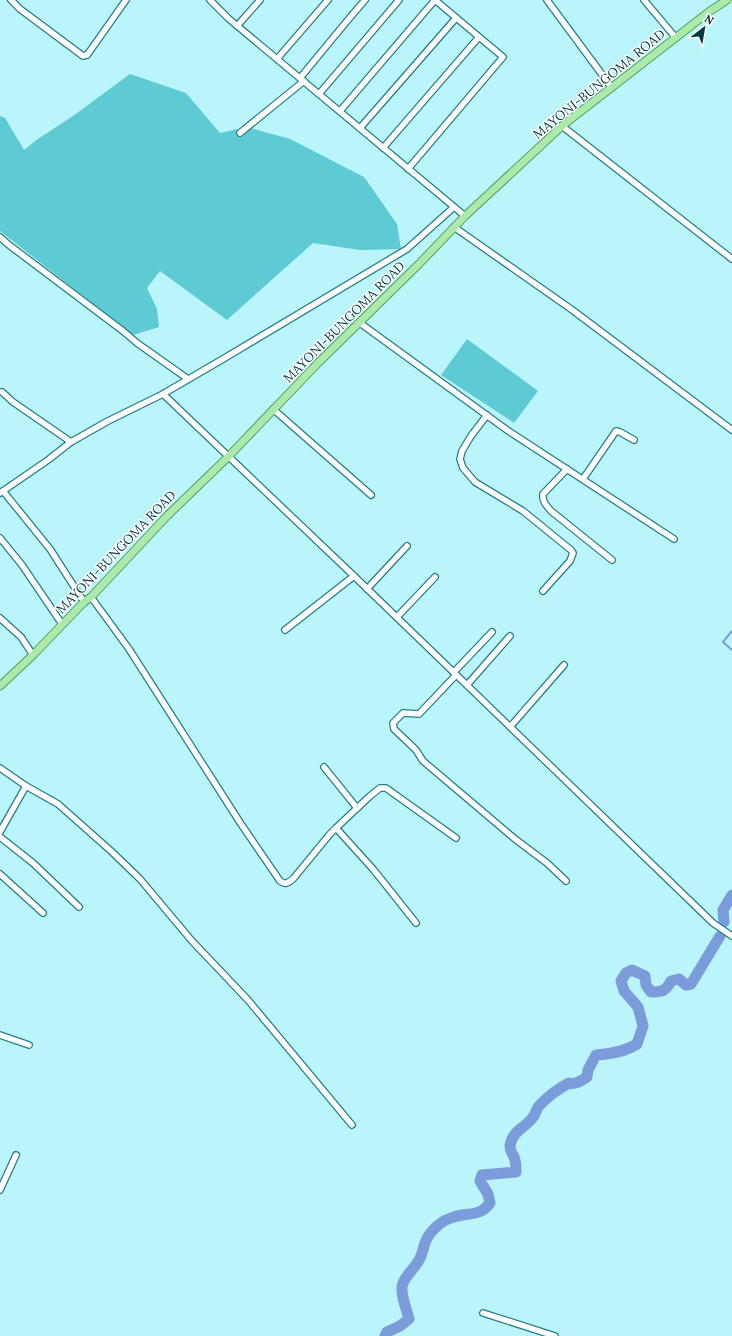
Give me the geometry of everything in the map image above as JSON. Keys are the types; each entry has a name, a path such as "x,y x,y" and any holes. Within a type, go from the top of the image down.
{"main road":[{"name":"MAYONI-BUNGOMA ROAD","path":"0,686 87,600 168,515 228,457 318,363 419,264 464,216 562,126 710,11 727,0"}],"street":[{"path":"11,0 20,9 83,56 87,55 126,0"},
{"path":"210,0 237,26 464,216"},
{"path":"237,26 260,0"},
{"path":"277,59 328,0"},
{"path":"240,133 302,80 365,0"},
{"path":"319,94 399,0"},
{"path":"340,112 435,0 478,37 502,55 503,59 408,169"},
{"path":"547,0 612,88"},
{"path":"644,0 676,38"},
{"path":"360,128 456,18"},
{"path":"383,148 478,37"},
{"path":"562,126 732,259"},
{"path":"454,207 407,249 163,394 108,421 71,442 2,492 50,548 87,600 129,649 280,881 287,883 293,879 330,834 380,788 386,788 456,838"},
{"path":"454,227 571,309 732,430"},
{"path":"0,237 8,245 137,344 188,379"},
{"path":"360,323 507,430 674,539"},
{"path":"2,392 13,402 71,442"},
{"path":"163,394 367,588 713,923 732,936"},
{"path":"273,410 371,495"},
{"path":"487,415 462,451 460,459 463,468 475,482 523,511 573,553 570,561 543,591"},
{"path":"583,479 616,431 634,440"},
{"path":"567,469 543,494 542,498 551,511 612,560"},
{"path":"0,538 22,565 62,624"},
{"path":"367,588 407,546"},
{"path":"285,630 354,576"},
{"path":"397,617 435,577"},
{"path":"0,618 20,637 33,654"},
{"path":"492,632 419,714 401,714 393,723 394,730 416,750 423,761 515,839 547,863 566,881"},
{"path":"467,686 510,636"},
{"path":"510,727 564,665"},
{"path":"324,767 357,808"},
{"path":"0,768 26,786 63,808 111,850 140,880 192,941 248,1000 352,1125"},
{"path":"0,832 26,786"},
{"path":"336,828 373,869 416,923"},
{"path":"0,837 33,863 79,907"},
{"path":"0,874 43,913"},
{"path":"0,1035 29,1045"},
{"path":"0,1190 16,1155"},
{"path":"483,1313 555,1336"}],"shaded area":[{"path":"130,74 186,93 220,133 247,127 290,139 364,177 397,224 401,249 360,250 313,243 227,320 160,271 147,288 157,309 159,327 130,336 101,310 0,231 0,116 5,118 24,150"},
{"path":"467,339 538,391 514,423 441,375"}],"waterway":[{"path":"732,631 723,642 732,650"},
{"path":"724,922 723,910 732,895"},
{"path":"385,1336 387,1332 400,1326 409,1319 402,1287 406,1277 420,1258 430,1234 436,1227 449,1218 478,1212 490,1203 488,1194 480,1181 482,1175 516,1172 515,1161 510,1148 511,1141 517,1132 534,1116 539,1106 565,1085 578,1082 587,1077 588,1070 596,1055 617,1052 637,1044 643,1026 638,1007 624,991 621,981 626,973 632,970 645,976 646,985 651,992 663,990 671,981 679,979 686,985 691,984 720,936"}]}
